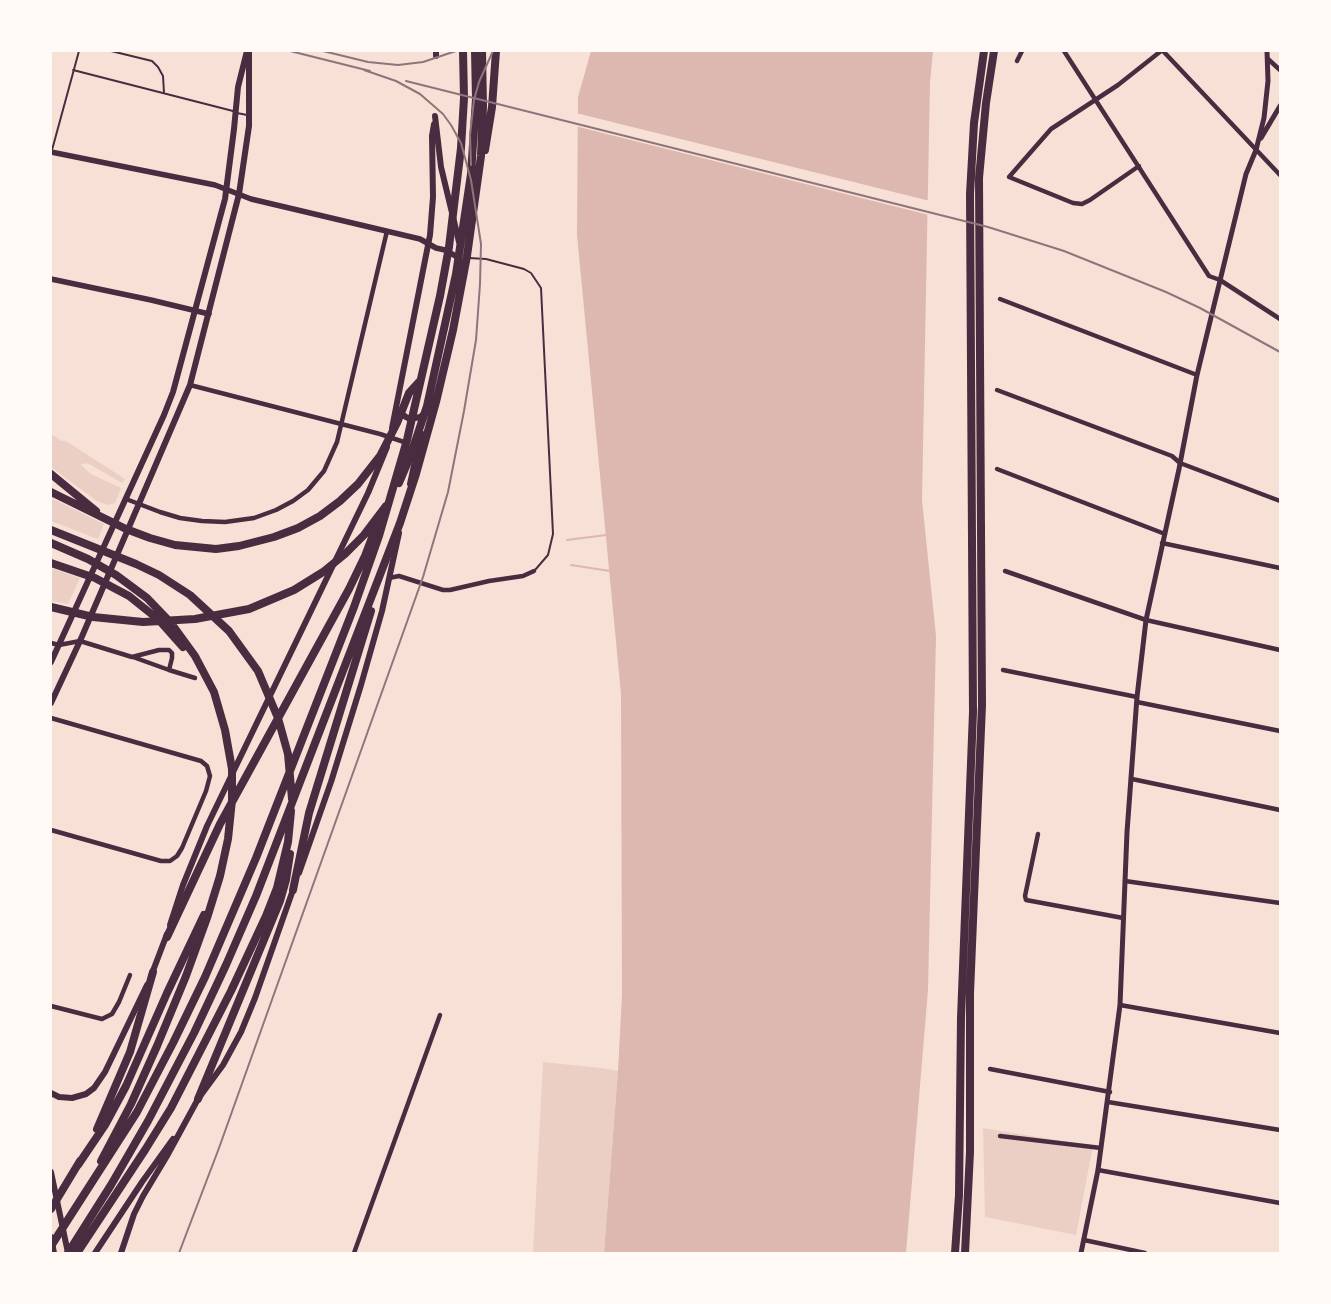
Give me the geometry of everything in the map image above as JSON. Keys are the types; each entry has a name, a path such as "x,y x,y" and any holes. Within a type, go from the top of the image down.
{"highway":[{"path":"51,1246 137,1112 205,977 256,858 380,536 421,380 440,296 454,217 463,123 463,51"},
{"path":"51,607 83,616 106,619 160,622 213,617 257,606 294,590 324,572 339,560 371,528 392,496 405,469 415,443 441,348 464,226 473,149 476,51"},
{"path":"478,181 482,131 482,51"},
{"path":"293,890 310,813 360,637 416,474 438,394 463,280 478,181 488,132 496,51"},
{"path":"955,1253 959,1195 961,1018 973,712 970,194 982,51"},
{"path":"964,1253 970,1143 970,993 982,705 979,186 994,51"},
{"path":"989,85 998,51"},
{"path":"51,492 126,529 162,542 216,549 262,540 298,528 330,509 350,493 366,476 386,445 409,393 421,380"},
{"path":"167,937 220,824 361,566 400,464"},
{"path":"51,474 103,517"},
{"path":"51,530 148,569 180,588 210,612 236,641 258,672 269,694 285,741 290,773 291,817 280,878 262,934 198,1099"},
{"path":"51,543 81,555 123,579 159,609 172,623 190,649 210,685 226,730 231,761 232,785 229,831 215,892 195,953 152,1058 128,1110 83,1196"},
{"path":"51,563 74,570 116,588 147,610 177,639 210,685"},
{"path":"68,1253 111,1185 148,1121 216,988 256,896 360,637"},
{"path":"51,1208 105,1125 126,1086 176,973 215,892"},
{"path":"78,1253 171,1108 262,934"},
{"path":"78,1164 100,1122 123,1069 137,1030 153,972"}],"main road":[{"path":"51,662 169,404 226,189 239,81 248,51"},
{"path":"51,703 80,641 190,385 239,194 250,116 248,51"},
{"path":"51,1093 64,1098 86,1094 98,1083 105,1072 153,972 167,937 183,885 207,826 386,453 433,212 432,136 435,116 441,167 459,240 459,258 455,291 375,636 347,734 323,807 243,1027 223,1065 198,1099 182,1126 164,1162 138,1205 121,1253"},
{"path":"51,152 215,185 251,199 420,239 459,258"},
{"path":"51,279 209,314"},
{"path":"396,406 401,415 410,419 420,417 427,410"},
{"path":"95,1253 182,1126"},
{"path":"51,1172 68,1253"},
{"path":"51,1237 54,1253"}],"street":[{"path":"1017,62 1022,51"},
{"path":"1064,51 1209,276 1220,280 1280,319"},
{"path":"1139,166 1082,204 1073,203 1009,177 1045,134 1125,80 1162,51 1280,175"},
{"path":"1256,150 1264,117 1268,80 1267,51"},
{"path":"1268,60 1280,70"},
{"path":"1082,1253 1102,1148 1120,1004 1125,881 1137,700 1146,620 1197,375 1246,174 1265,130 1280,106"},
{"path":"126,498 170,516 202,522 234,522 254,518 276,510 301,496 318,478 334,452 387,231"},
{"path":"1000,299 1197,375"},
{"path":"190,385 380,434 390,439 418,446"},
{"path":"997,390 1172,456 1180,464 1280,500"},
{"path":"997,470 1165,534"},
{"path":"1162,543 1280,568"},
{"path":"389,578 399,576 443,590 450,590 488,581 523,576 534,571"},
{"path":"1005,571 1146,620 1280,650"},
{"path":"51,642 59,645 80,641 195,678"},
{"path":"132,657 159,650 169,650 172,653 169,670"},
{"path":"1003,670 1280,731"},
{"path":"51,718 198,760 207,766 210,776 206,791 182,848 177,856 170,861 160,861 51,830"},
{"path":"1132,778 1280,810"},
{"path":"1038,834 1025,896 1026,900 1124,918"},
{"path":"1125,881 1280,903"},
{"path":"51,1006 102,1020 112,1014 130,975"},
{"path":"1120,1004 1280,1033"},
{"path":"354,1253 440,1016"},
{"path":"990,1069 1110,1092"},
{"path":"1108,1102 1280,1130"},
{"path":"1000,1136 1102,1148"},
{"path":"1098,1170 1280,1203"},
{"path":"1084,1240 1145,1253"}],"lane":[{"path":"51,152 79,51"},
{"path":"111,51 152,61 163,76 164,94"},
{"path":"51,65 51,72"},
{"path":"73,70 250,116"},
{"path":"459,258 486,259 524,269 531,273 541,288 553,534 548,555 534,571"}],"shaded area":[{"path":"591,51 933,51 930,82 922,500 936,636 928,990 906,1253 604,1253 622,994 621,694 577,235 578,97"},
{"path":"51,434 62,441 66,441 125,479 122,483 91,465 85,463 81,465 91,474 121,488 115,503 109,505 98,502 51,467"},
{"path":"51,498 104,524 98,539 51,521"},
{"path":"51,568 80,578 68,604 51,601"},
{"path":"543,1062 618,1071 604,1253 533,1253"},
{"path":"983,1128 1093,1146 1076,1235 985,1217"}],"pier":[{"path":"576,113 930,201 929,215 575,126"}],"waterway":[{"path":"567,540 606,535"},
{"path":"571,565 610,571"}],"railway":[{"path":"290,51 370,71"},
{"path":"323,51 368,62 398,65 423,62 456,51"},
{"path":"471,165 470,135 474,100 479,82 493,51"},
{"path":"179,1253 219,1148 423,577 448,492 476,340 481,244 471,180 461,143 443,114 420,94 396,81 364,70"},
{"path":"406,81 988,227 1064,251 1166,292 1200,308 1280,352"}]}
